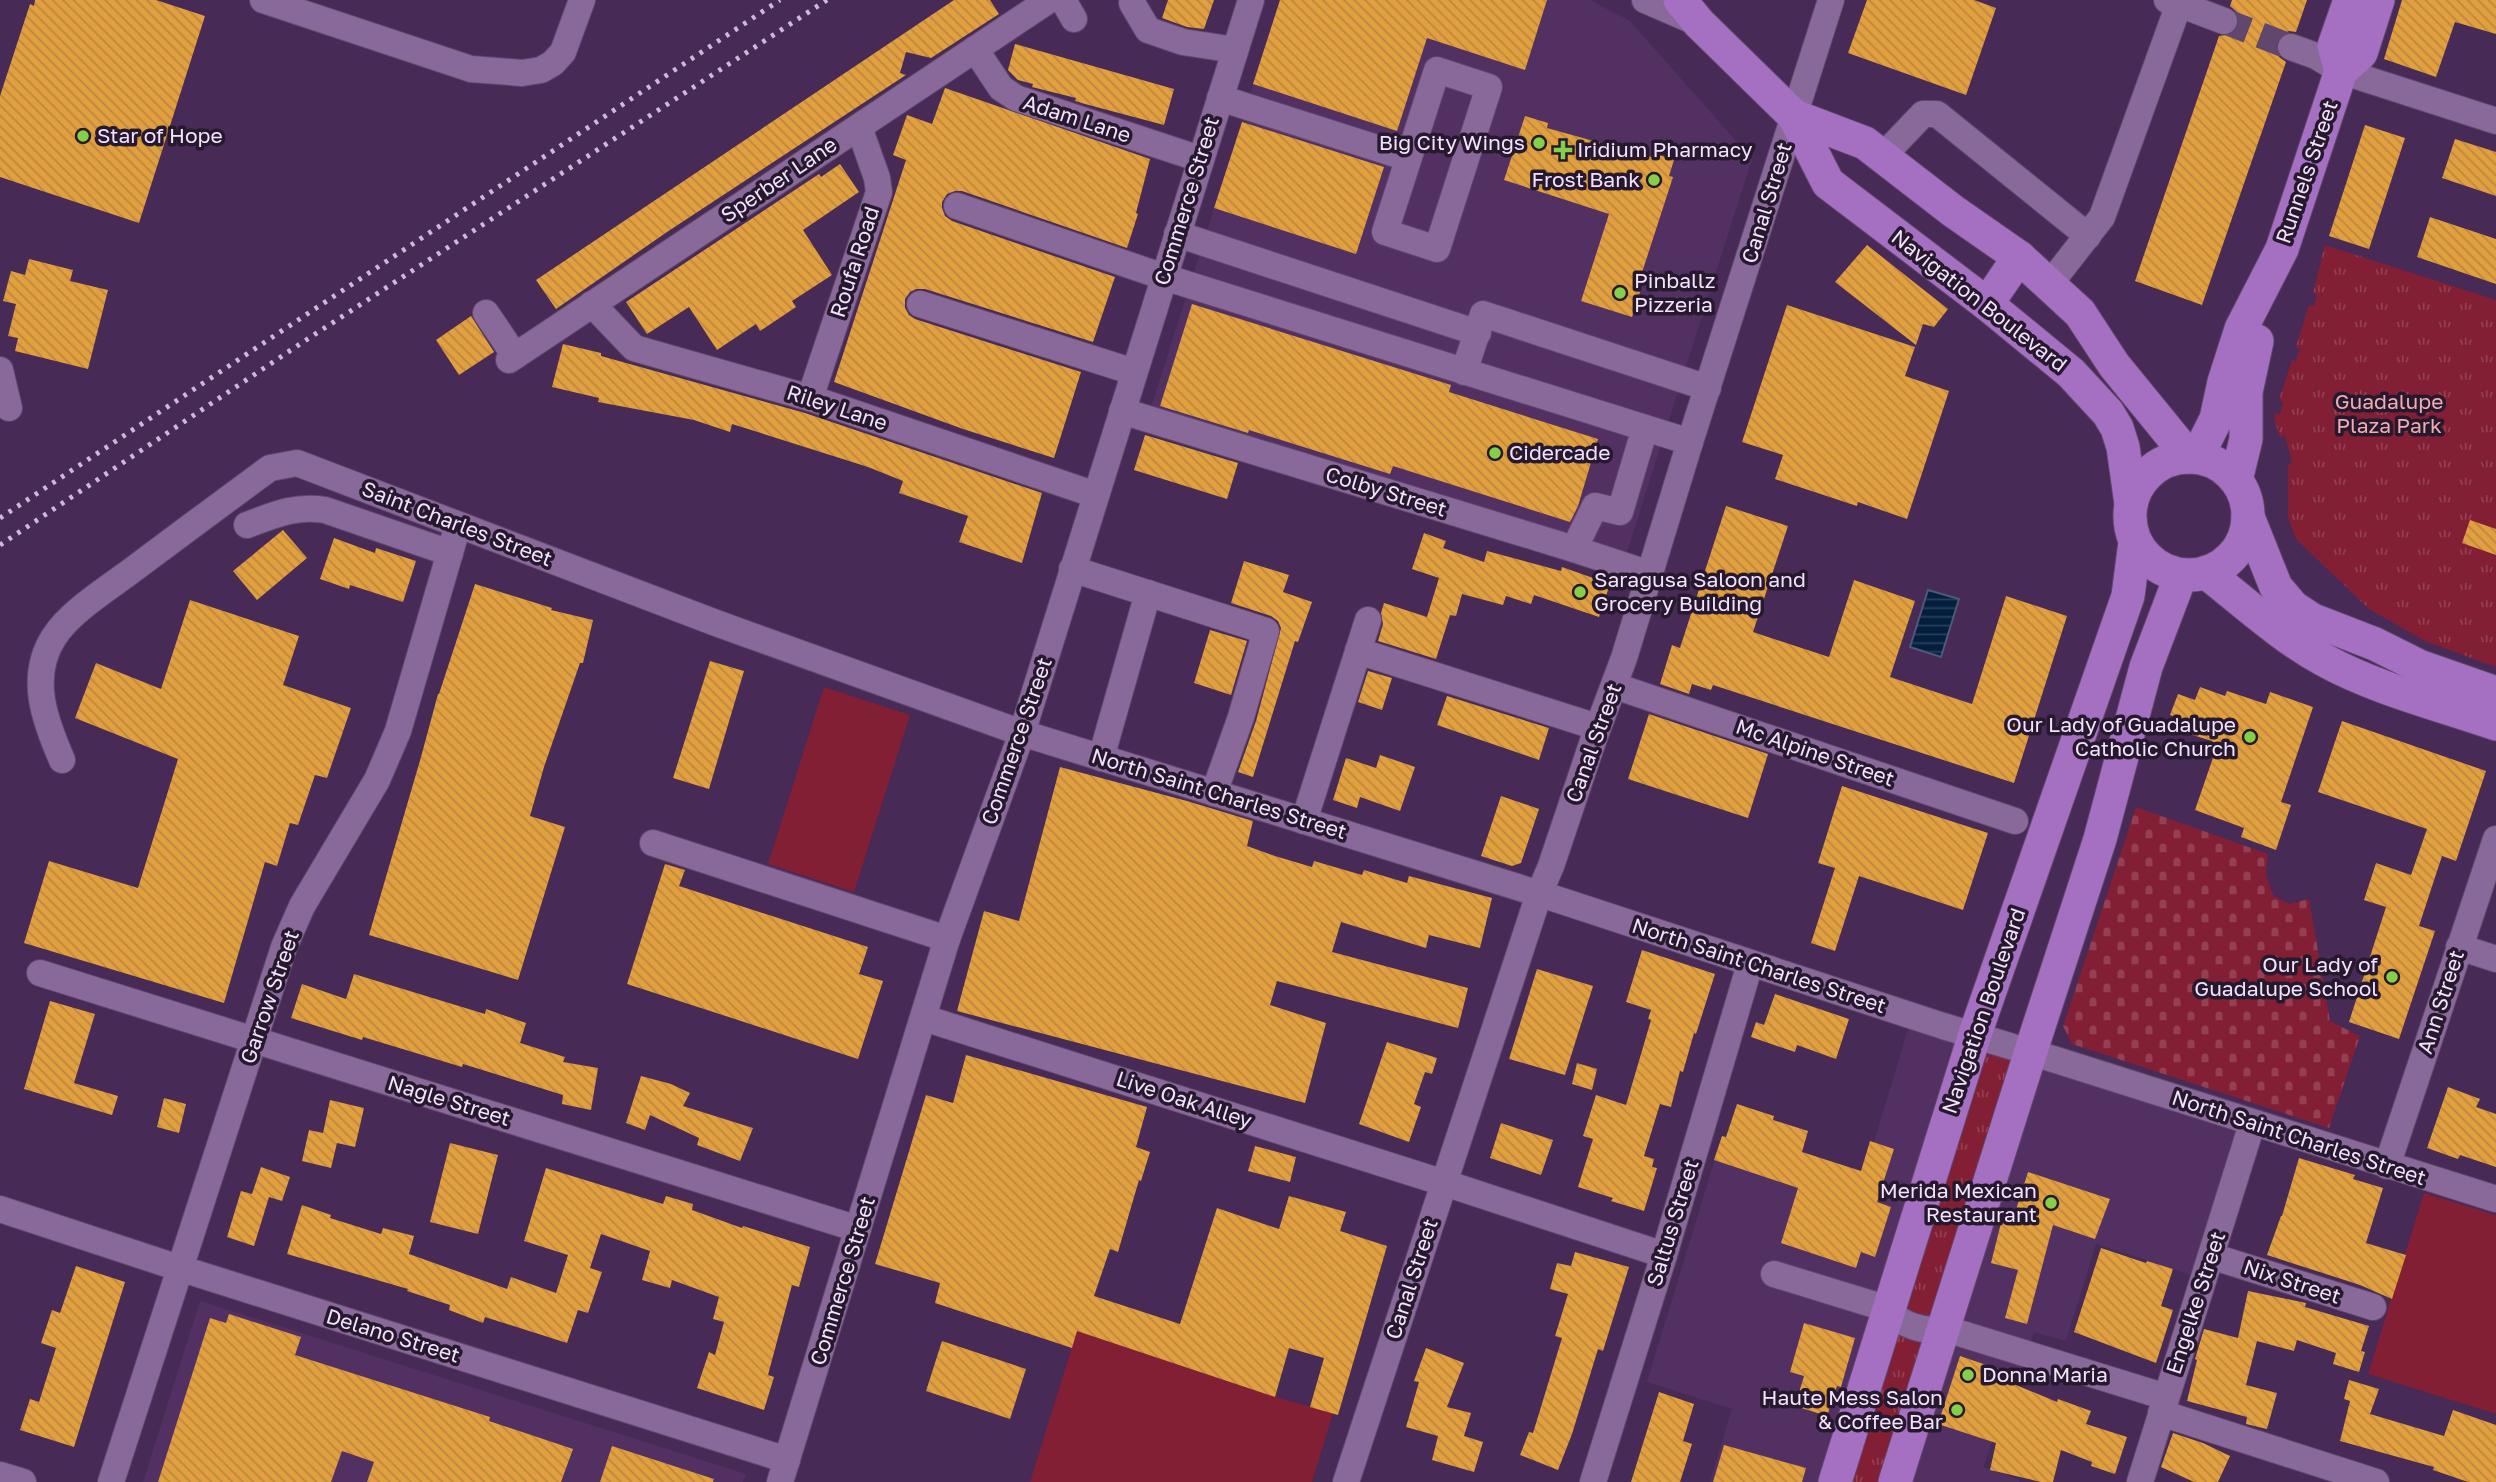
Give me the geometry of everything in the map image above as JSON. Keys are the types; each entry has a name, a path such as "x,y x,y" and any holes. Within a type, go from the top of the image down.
{"main road":[{"name":"Runnels Street","path":"2341,71 2334,46 2350,0"},
{"name":"Runnels Street","path":"2193,457 2216,418 2241,329 2282,249 2341,71 2361,53 2378,0"},
{"name":"Navigation Boulevard","path":"1689,12 1794,116 1828,183 1987,304 2071,373 2108,412 2123,447 2131,505"},
{"name":"Navigation Boulevard","path":"1794,116 1864,143 2019,257 2080,313 2114,365 2193,457"},
{"path":"1987,304 2019,257"},
{"name":"Runnels Street","path":"2236,480 2246,439 2246,392 2269,273"},
{"path":"1895,1482 2100,839 2146,667 2194,574 2221,567 2236,551 2246,532 2247,504 2236,480 2225,469 2211,461 2193,457 2172,459 2158,465 2145,476 2136,489 2131,505 2131,530 2136,542 2154,565 2194,574 2327,662 2371,681 2496,724"},
{"path":"2248,517 2273,580 2293,607 2313,620 2375,644 2419,666 2496,693"},
{"name":"Navigation Boulevard","path":"1835,1482 1975,1034 2128,596 2136,542"}],"street":[{"path":"262,0 471,69 522,73 541,70 563,52 582,0"},
{"name":"Sperber Lane","path":"486,313 512,358 1049,0"},
{"path":"1133,0 1132,3 1148,30 1183,42 1235,50"},
{"name":"Commerce Street","path":"784,1471 947,939 1022,733 1251,0"},
{"path":"1645,0 1689,12"},
{"name":"Canal Street","path":"1346,1482 1539,894 1551,866 1597,727 1615,686 1831,0"},
{"path":"2049,285 2102,217 2173,2 2224,22"},
{"path":"2291,47 2316,56 2341,71 2496,121"},
{"name":"Adam Lane","path":"975,49 1001,88 1016,99 1200,159"},
{"path":"1437,70 1489,88 1437,249 1385,232 1408,158 1437,70"},
{"path":"1220,98 1408,158"},
{"path":"1882,157 1923,114 1937,114 2088,236"},
{"name":"Roufa Road","path":"810,398 879,192 877,178 859,127"},
{"path":"957,206 1164,277 1690,442"},
{"path":"1177,234 1708,388"},
{"name":"Riley Lane","path":"592,304 634,348 810,398 1096,495"},
{"path":"920,304 1134,372"},
{"path":"1464,372 1480,324"},
{"path":"0,370 9,408"},
{"name":"Colby Street","path":"1122,411 1574,549 1650,575"},
{"path":"1574,549 1595,506 1620,512 1645,428"},
{"name":"Saint Charles Street","path":"62,760 45,722 40,687 43,664 54,637 84,606 270,468 298,463 810,658 1022,733"},
{"path":"247,525 292,508 307,507 325,510 450,553"},
{"name":"Garrow Street","path":"111,1482 284,947 302,906 377,780 398,732 458,525"},
{"path":"1072,569 1266,631 1241,717 1214,793"},
{"path":"1101,758 1148,593"},
{"path":"1304,821 1368,620"},
{"path":"1358,651 1597,727"},
{"name":"Mc Alpine Street","path":"1615,686 2015,821"},
{"name":"North Saint Charles Street","path":"1022,733 1539,894 2252,1124 2496,1199"},
{"name":"Ann Street","path":"2387,1166 2496,839"},
{"path":"653,843 947,939"},
{"path":"2459,947 2496,959"},
{"name":"Saltus Street","path":"1593,1482 1664,1255 1750,964"},
{"name":"Nagle Street","path":"40,973 858,1229"},
{"name":"Live Oak Alley","path":"924,1018 1664,1255"},
{"name":"Engelke Street","path":"2140,1482 2252,1124"},
{"name":"Delano Street","path":"0,1209 784,1471"},
{"name":"Nix Street","path":"2211,1256 2373,1307"},
{"path":"1774,1274 1888,1310 1902,1303 1937,1314 1944,1328 2376,1482"},
{"path":"0,1475 23,1482"}],"shaded area":[{"path":"1280,0 1590,0 1630,21 1752,159 1626,555 1150,411"},
{"path":"1909,1026 2240,1127 2195,1276 2096,1244 2066,1341 2034,1332 1983,1467 2020,1480 2019,1482 1710,1482 1732,1409 1647,1382 1722,1136 1806,1161 1808,1154 1861,1171 1870,1141 1874,1142"},
{"path":"200,1301 746,1474 743,1482 143,1482"}],"green space":[{"name":"Guadalupe Plaza Park","path":"2325,245 2496,300 2496,667 2425,641 2369,609 2296,539 2288,518 2288,465 2292,463 2285,436 2280,437 2274,419 2275,413 2280,414 2283,402 2279,400 2292,360 2296,361 2300,349 2296,347 2309,305 2314,306 2317,295 2313,293"},
{"path":"824,687 910,715 854,892 768,864"},
{"path":"2136,807 2268,854 2266,875 2273,895 2289,904 2309,899 2330,1021 2360,1036 2329,1128 2072,1044 2063,1026"},
{"path":"1978,1050 2017,1062 1886,1482 1844,1482"},
{"path":"2424,1193 2496,1215 2496,1414 2368,1374"},
{"path":"1077,1331 1275,1397 1333,1413 1312,1482 1030,1482"}],"water":[{"path":"1928,590 1959,599 1941,657 1910,647"}],"building":[{"name":"Star of Hope","path":"35,0 156,0 205,16 139,223 0,177 0,96 30,4 34,6"},
{"path":"954,0 990,0 999,14 931,58 906,52 900,73 906,75 667,232 556,309 536,280"},
{"path":"1168,0 1214,0 1204,29 1187,27 1162,18"},
{"path":"1280,0 1547,0 1525,70 1427,38 1397,131 1253,84"},
{"path":"1867,0 1974,0 1996,8 1966,95 1848,53"},
{"path":"2232,0 2307,0 2296,32 2289,31 2281,35 2276,42 2279,57 2286,62 2202,305 2135,281 2219,36 2233,34 2239,26 2237,12 2230,6"},
{"path":"2402,0 2496,0 2496,34 2455,22 2436,77 2384,59"},
{"path":"1015,44 1174,89 1164,125 1075,101 1076,98 1032,87 1033,84 1018,80 1008,70"},
{"path":"945,88 1150,159 1136,213 1138,214 1127,248 962,191 947,194 942,202 945,216 952,221 1115,277 1093,342 925,289 910,292 905,299 905,308 915,319 1081,372 1054,458 963,429 834,382 906,160 893,155 907,115 932,124"},
{"path":"1525,116 1548,123 1547,128 1651,157 1653,153 1674,160 1669,176 1673,177 1636,291 1640,292 1632,317 1581,301 1609,214 1504,180"},
{"path":"1242,122 1384,167 1356,254 1214,208"},
{"path":"2365,125 2405,138 2369,249 2329,236"},
{"path":"2455,139 2496,152 2496,196 2442,178"},
{"path":"840,164 859,192 803,230 832,275 792,301 796,307 760,331 756,324 717,350 689,307 647,334 626,302 819,174 821,177"},
{"path":"2430,217 2496,239 2496,284 2417,257"},
{"path":"1867,245 1948,309 1934,327 1923,324 1916,345 1835,282"},
{"path":"29,259 73,270 70,281 108,290 88,369 15,351 18,338 8,336 16,304 3,301 11,271 25,275"},
{"path":"1192,304 1451,385 1449,392 1598,439 1578,506 1570,522 1393,466 1390,474 1249,430 1248,433 1160,406"},
{"path":"1787,305 1915,347 1905,376 1949,391 1907,519 1775,479 1783,455 1742,442"},
{"path":"471,316 494,352 459,375 436,340"},
{"path":"563,344 805,413 1042,493 1022,563 959,542 968,516 899,493 903,481 868,467 732,424 730,432 694,420 598,402 599,398 552,387"},
{"path":"1145,435 1238,463 1227,499 1134,470"},
{"path":"1726,506 1788,526 1753,632 1829,657 1854,580 1915,601 1890,677 1972,704 2006,596 2067,616 2014,783 1713,685 1711,690 1692,684 1689,694 1660,684 1672,645 1680,648"},
{"path":"2470,520 2496,529 2496,555 2462,543"},
{"path":"283,530 307,558 257,600 233,571"},
{"path":"1424,533 1446,541 1443,548 1484,562 1487,551 1561,571 1562,567 1610,584 1599,617 1534,595 1531,604 1506,596 1503,605 1462,594 1456,616 1450,615 1436,659 1378,641 1383,624 1381,613 1384,603 1427,617 1439,578 1412,569"},
{"path":"334,538 375,553 376,548 416,561 403,602 350,585 349,589 320,579"},
{"path":"1244,561 1289,575 1283,592 1312,602 1298,642 1295,641 1253,777 1238,772 1256,721 1281,628 1278,621 1271,616 1231,603"},
{"path":"475,584 552,608 551,610 593,620 583,663 580,663 530,816 565,827 518,980 369,935 438,694"},
{"path":"190,600 299,636 283,685 351,708 327,778 315,775 298,825 290,823 277,866 265,862 224,1003 24,943 49,861 138,888 178,759 75,718 96,663 161,689"},
{"path":"1210,630 1247,641 1231,695 1194,683"},
{"path":"710,661 744,671 709,789 673,778"},
{"path":"1368,671 1392,678 1382,710 1358,702"},
{"path":"2200,687 2225,696 2227,691 2266,704 2270,692 2313,707 2281,802 2291,805 2276,850 2241,837 2244,828 2195,810 2216,749 2210,747 2212,741 2183,732 2186,721 2170,715 2178,694 2195,700"},
{"path":"1447,696 1549,728 1539,760 1437,725"},
{"path":"1649,714 1768,754 1748,818 1628,779"},
{"path":"2342,721 2486,771 2456,861 2442,856 2419,926 2435,931 2399,1039 2349,1022 2386,907 2364,900 2376,863 2411,875 2427,829 2318,792"},
{"path":"1380,755 1415,767 1400,811 1360,797 1357,808 1333,800 1346,758 1376,768"},
{"path":"1060,767 1253,821 1247,846 1275,856 1312,867 1314,861 1362,875 1364,870 1407,883 1409,876 1492,898 1480,948 1429,935 1426,948 1341,922 1332,952 1468,988 1458,1028 1277,981 1270,1005 1326,1023 1305,1103 957,1011 984,911 1019,921"},
{"path":"1842,786 1988,833 1963,910 1859,876 1835,951 1811,943 1835,868 1818,863"},
{"path":"1501,796 1539,809 1521,863 1512,866 1481,856"},
{"path":"665,864 685,870 679,886 868,947 859,974 883,981 858,1059 627,984"},
{"path":"1642,950 1715,974 1683,1072 1680,1071 1671,1107 1660,1104 1644,1156 1654,1159 1652,1167 1657,1168 1644,1211 1578,1187 1593,1139 1583,1136 1596,1095 1626,1105 1651,1020 1648,1019 1651,1010 1626,1002"},
{"path":"1537,969 1593,986 1565,1075 1509,1059"},
{"path":"354,974 485,1014 486,1009 526,1023 520,1043 565,1057 563,1062 598,1068 591,1110 562,1104 563,1095 463,1064 462,1067 291,1018 302,984 346,999"},
{"path":"1775,994 1849,1019 1836,1059 1797,1045 1795,1052 1751,1037 1756,1022 1764,1025"},
{"path":"50,1001 95,1014 74,1083 118,1096 112,1115 24,1089"},
{"path":"1387,1042 1437,1058 1432,1074 1425,1072 1414,1104 1421,1107 1409,1142 1359,1124"},
{"path":"966,1055 1147,1107 1136,1147 1150,1152 1118,1252 1110,1249 1094,1296 1180,1324 1217,1208 1279,1229 1289,1196 1346,1212 1340,1231 1387,1246 1338,1415 1310,1407 1324,1358 1289,1348 1275,1397 1077,1331 1072,1348 935,1303 940,1283 875,1264 926,1095 953,1103"},
{"path":"1577,1063 1597,1069 1592,1090 1572,1084"},
{"path":"641,1076 671,1084 690,1093 683,1106 753,1128 740,1161 697,1145 699,1138 650,1115 645,1130 626,1123"},
{"path":"2448,1087 2480,1099 2476,1107 2496,1114 2496,1167 2460,1155 2458,1159 2427,1148"},
{"path":"164,1098 186,1104 179,1133 157,1127"},
{"path":"330,1100 364,1108 355,1147 337,1143 331,1168 302,1161 309,1130 323,1133"},
{"path":"1737,1104 1774,1116 1773,1120 1808,1131 1802,1152 1861,1171 1870,1141 1894,1149 1877,1202 1891,1207 1875,1257 1861,1252 1856,1268 1781,1243 1798,1188 1714,1160 1722,1136 1726,1137"},
{"path":"1501,1123 1553,1140 1541,1175 1490,1158"},
{"path":"450,1143 498,1155 478,1234 430,1222"},
{"path":"1255,1146 1296,1157 1290,1182 1248,1171"},
{"path":"2299,1158 2355,1175 2353,1179 2383,1188 2366,1243 2406,1255 2392,1299 2360,1285 2267,1255"},
{"path":"261,1167 290,1177 282,1201 269,1197 254,1246 227,1237 241,1191 252,1194"},
{"path":"546,1168 663,1204 666,1196 693,1204 692,1210 742,1228 743,1226 810,1247 799,1287 792,1285 768,1375 774,1377 764,1410 697,1388 709,1352 715,1355 724,1322 713,1319 719,1297 672,1280 670,1288 642,1280 650,1251 601,1234 590,1268 602,1272 588,1313 578,1310 567,1343 485,1317 483,1323 449,1310 450,1305 407,1291 408,1289 287,1254 302,1205 331,1215 330,1218 381,1234 383,1228 414,1236 409,1254 507,1289 511,1277 556,1293 568,1255 524,1241"},
{"path":"2028,1172 2110,1199 2095,1239 2053,1225 2027,1324 2005,1318 2018,1270 1991,1263 2002,1219 2012,1222"},
{"path":"2101,1248 2173,1269 2161,1306 2173,1310 2156,1363 2074,1332"},
{"path":"1575,1252 1629,1267 1603,1351 1598,1349 1558,1470 1520,1455 1529,1432 1533,1433 1562,1338 1555,1336 1568,1294 1550,1289 1557,1263 1571,1266"},
{"path":"76,1266 125,1282 74,1447 20,1430 30,1399 39,1402 56,1348 41,1343 52,1310 60,1313"},
{"path":"2248,1291 2306,1303 2305,1307 2369,1326 2361,1351 2365,1352 2359,1372 2333,1364 2336,1353 2297,1340 2294,1351 2257,1341 2246,1385 2277,1393 2267,1429 2246,1424 2247,1417 2187,1401 2204,1329 2238,1338"},
{"path":"229,1314 301,1337 295,1355 490,1417 489,1421 573,1449 561,1482 367,1482 374,1462 342,1451 331,1482 158,1482 210,1318 226,1323"},
{"path":"1804,1323 1855,1338 1841,1387 1837,1386 1827,1416 1795,1406 1804,1376 1790,1372"},
{"path":"942,1341 1026,1369 1010,1419 926,1391"},
{"path":"1426,1348 1464,1363 1447,1407 1471,1413 1464,1436 1483,1442 1474,1472 1432,1460 1438,1436 1406,1427 1419,1382 1414,1381"},
{"path":"1960,1356 2007,1372 2004,1380 2057,1402 2058,1399 2091,1411 2086,1424 2127,1437 2115,1474 2091,1466 2092,1462 2061,1450 2053,1482 2041,1482 1990,1470 1996,1443 1938,1424"},
{"path":"2349,1380 2379,1389 2370,1414 2444,1436 2453,1410 2496,1425 2496,1482 2468,1482 2433,1470 2434,1467 2340,1441 2350,1401 2344,1399"},
{"path":"1659,1392 1694,1404 1683,1441 1692,1444 1680,1482 1631,1482"},
{"path":"2173,1433 2230,1456 2218,1482 2194,1482 2161,1467"},
{"path":"1724,1445 1806,1468 1802,1482 1713,1482"},
{"path":"612,1446 714,1479 713,1482 600,1482"}],"tunnel":[{"path":"2224,21 2291,47"}],"railway":[{"path":"0,518 780,0"},
{"path":"0,545 300,344 827,0"}],"place":[{"name":"Star of Hope","path":"83,136"},
{"name":"Big City Wings","path":"1539,143"},
{"name":"Iridium Pharmacy","path":"1563,150"},
{"name":"Frost Bank","path":"1654,180"},
{"name":"Pinballz Pizzeria","path":"1620,293"},
{"name":"Cidercade","path":"1495,453"},
{"name":"Saragusa Saloon and Grocery Building","path":"1580,592"},
{"name":"Our Lady of Guadalupe Catholic Church","path":"2250,737"},
{"name":"Our Lady of Guadalupe School","path":"2392,977"},
{"name":"Merida Mexican Restaurant","path":"2051,1203"},
{"name":"Donna Maria","path":"1968,1375"},
{"name":"Haute Mess Salon & Coffee Bar","path":"1957,1410"}]}
